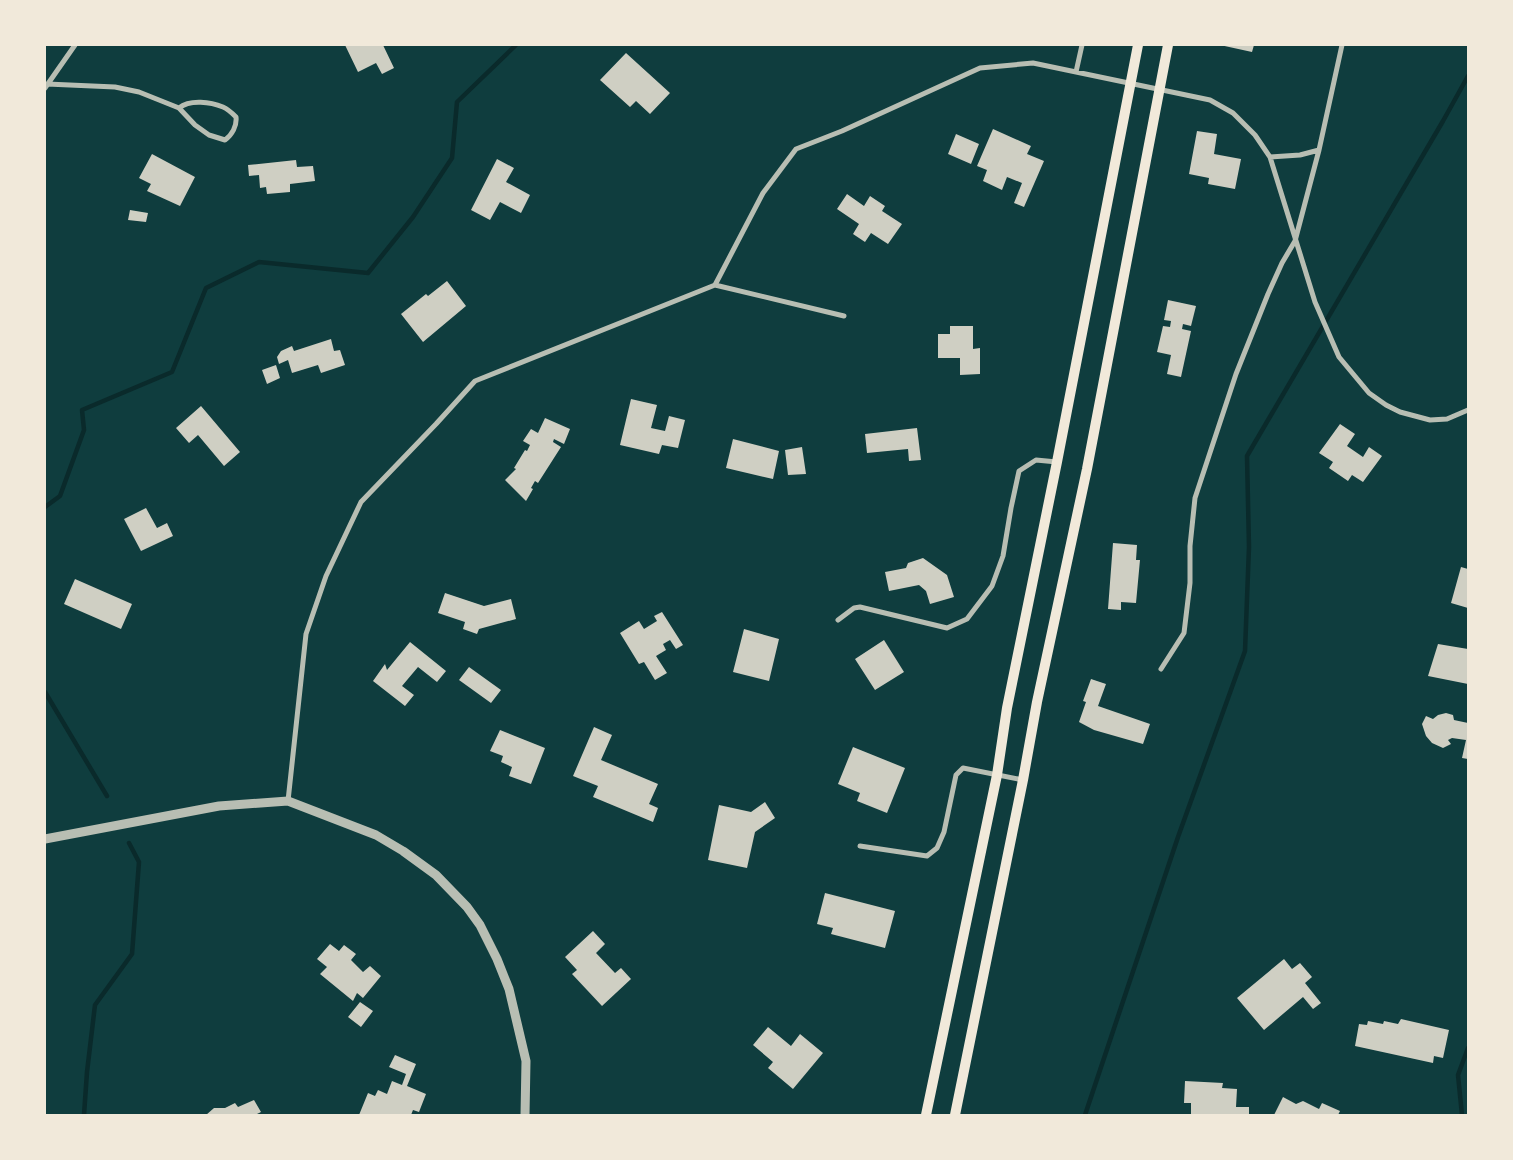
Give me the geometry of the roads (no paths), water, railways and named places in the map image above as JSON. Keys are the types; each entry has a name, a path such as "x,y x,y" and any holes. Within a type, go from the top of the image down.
{"main road":[{"path":"926,1115 996,775 1007,708 1058,462 1138,45"},
{"path":"956,1115 1037,702 1087,469 1168,45"}],"street":[{"path":"46,86 74,45"},
{"path":"1076,72 1082,45"},
{"path":"1161,668 1184,634 1190,583 1190,546 1195,498 1236,374 1268,294 1282,263 1295,241 1319,150 1342,45"},
{"path":"715,285 763,194 796,149 842,131 980,68 1032,63 1210,100 1233,113 1255,135 1270,157 1315,302 1339,357 1369,393 1400,412 1430,420 1447,419 1468,410"},
{"path":"46,86 115,87 139,92 179,108 195,125 219,139 225,140 229,137 235,126 236,117 223,106 198,102 182,105 179,108"},
{"path":"1270,157 1300,155 1319,150"},
{"path":"288,802 306,634 326,576 361,502 475,381 715,285 844,316"},
{"path":"838,620 854,608 947,628 967,619 992,586 995,579 1003,556 1019,471 1036,460 1058,462"},
{"path":"860,846 928,856 937,848 944,832 956,774 963,768 1023,780"},
{"path":"45,839 219,806 288,802 376,835 403,851 436,875 476,919 497,959 509,989 526,1060 525,1115"}],"waterway":[{"path":"45,507 60,496 84,430 82,410 172,372 206,288 259,262 368,273 413,217 452,158 457,102 516,45"},
{"path":"1085,1115 1178,837 1245,651 1249,547 1247,456 1468,76"},
{"path":"45,692 107,796"},
{"path":"84,1115 95,1005 132,954 139,862 129,843"},
{"path":"1462,1115 1458,1075 1468,1048"}]}
